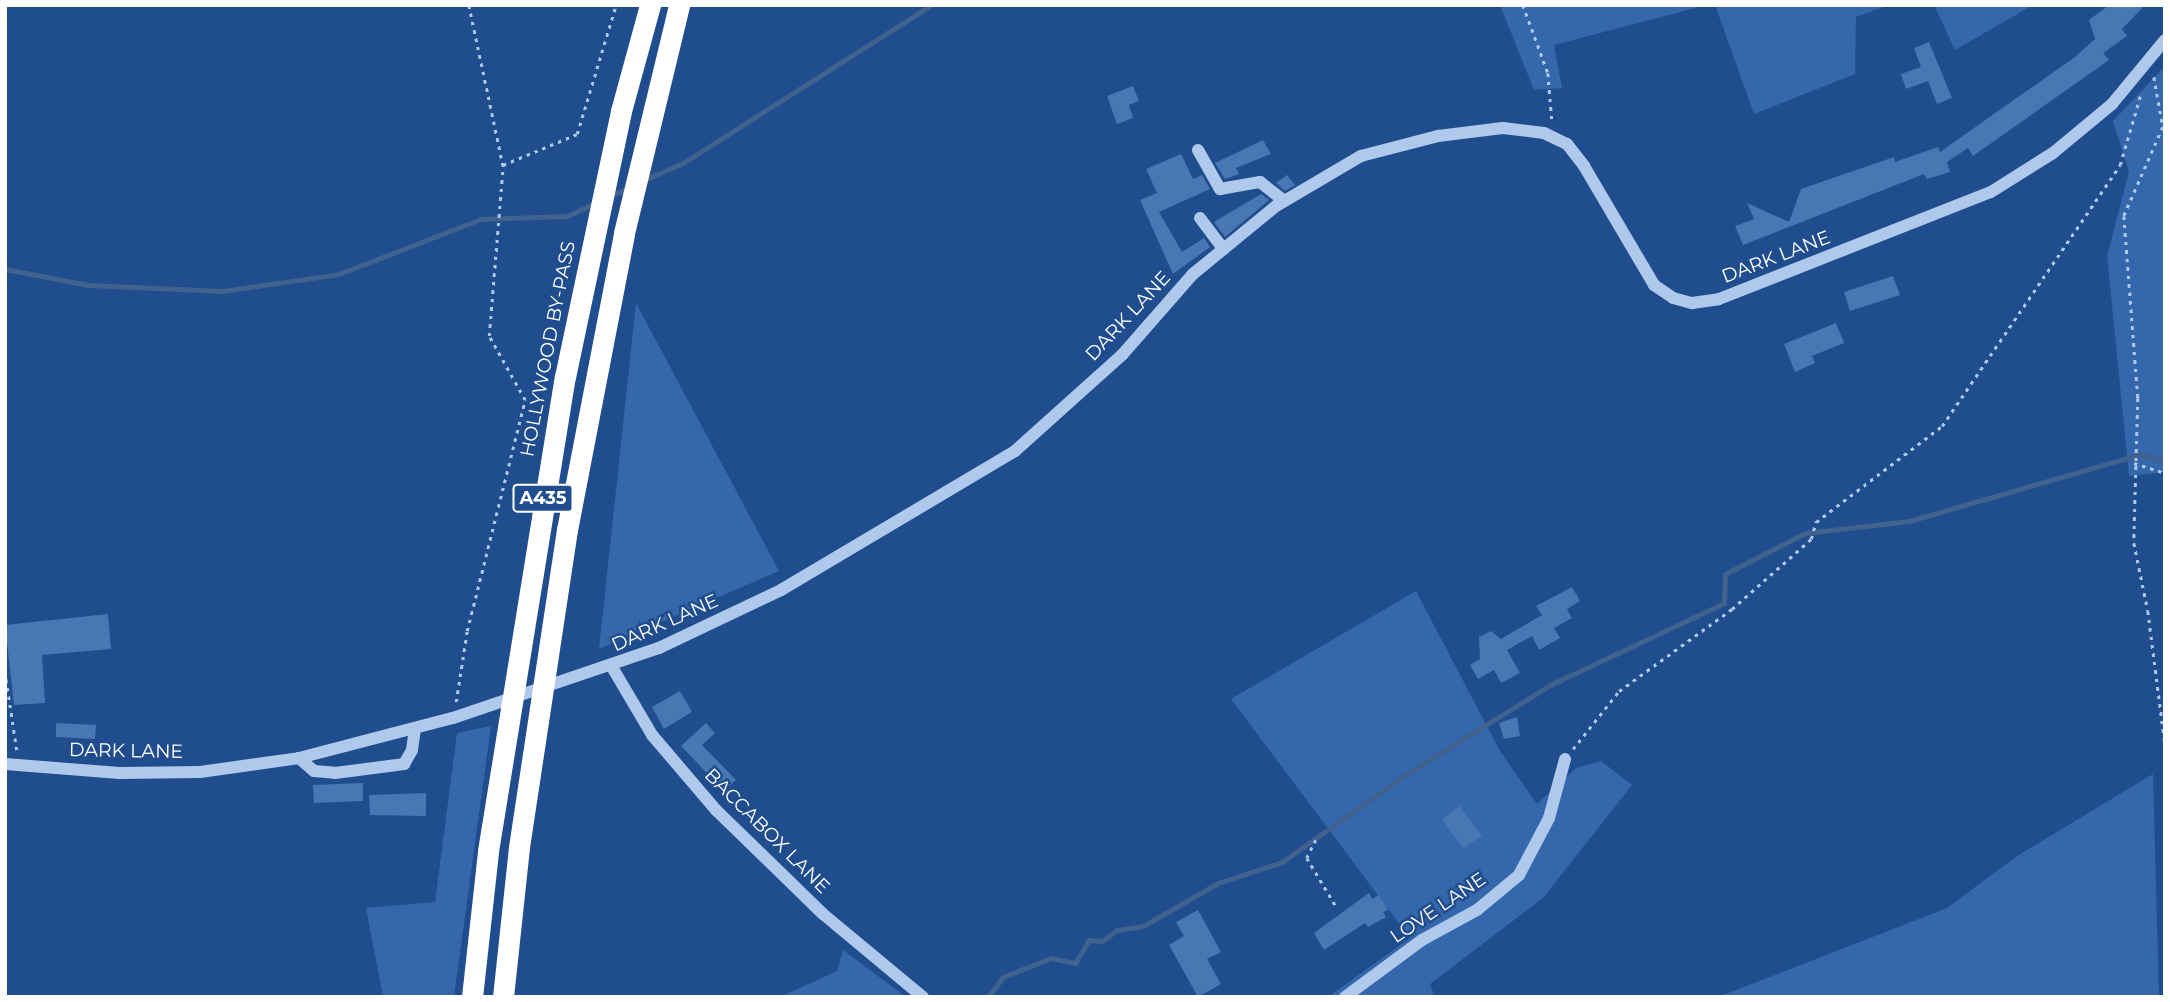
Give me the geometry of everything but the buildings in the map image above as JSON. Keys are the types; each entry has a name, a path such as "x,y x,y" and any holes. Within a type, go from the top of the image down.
{"highway":[{"name":"HOLLYWOOD BY-PASS","path":"472,997 488,851 565,377 621,111 650,5"},
{"name":"A435","path":"503,997 519,847 567,530 632,194 679,5"}],"street":[{"name":"DARK LANE","path":"5,764 120,773 201,772 299,758 453,718 612,667 781,590 1015,451 1122,355 1193,274 1284,201 1361,156 1438,136 1503,128 1544,133 1567,144 1584,166 1654,285 1692,303 1746,291 1991,192 2053,153 2084,127 2150,60 2165,40"},
{"path":"1198,150 1220,189 1260,183 1284,201"},
{"path":"1200,218 1223,250"},
{"name":"BACCABOX LANE","path":"612,667 652,735 716,810 822,914 923,997"},
{"path":"299,758 314,771 335,773 404,764 412,750 415,729"},
{"name":"LOVE LANE","path":"1345,997 1422,940 1477,910 1519,875 1549,818 1565,759"}],"path":[{"path":"453,718 467,631 525,400 489,336 503,165 468,5"},
{"path":"503,165 576,134 617,5"},
{"path":"1523,5 1548,73 1552,121 1544,133"},
{"path":"2150,60 2163,127 2124,216 2138,398 2134,463 2134,543 2148,611 2165,743"},
{"path":"1565,759 1619,691 1732,609 1811,539 1816,522 1942,426 2120,164 2150,60"},
{"path":"2134,463 2165,473"},
{"path":"5,671 20,766"},
{"path":"1316,840 1307,858 1337,908"}],"shaded area":[{"path":"1500,5 1707,5 1554,45 1562,88 1534,90"},
{"path":"1715,5 1889,5 1856,17 1855,74 1754,114"},
{"path":"1934,5 2033,5 1955,50"},
{"path":"2165,66 2165,472 2129,476 2107,256 2129,172 2113,121"},
{"path":"636,303 779,571 599,649"},
{"path":"1416,591 1500,751 1537,804 1576,768 1601,761 1632,785 1543,898 1430,984 1435,997 1328,997 1410,938 1231,699"},
{"path":"491,726 454,997 383,997 366,908 435,902 457,733"},
{"path":"2153,774 2159,997 1718,997 1947,908 2017,856"},
{"path":"843,950 906,997 780,997 837,971"}],"waterway":[{"path":"642,181 683,163 931,5"},
{"path":"610,196 630,187"},
{"path":"5,269 88,285 223,291 339,274 481,219 567,216 595,203"},
{"path":"988,997 1003,977 1051,958 1075,963 1089,940 1102,941 1117,930 1143,926 1218,883 1282,862 1405,775 1550,685 1724,603 1725,574 1805,533 1909,521 2141,454 2165,462"}]}
